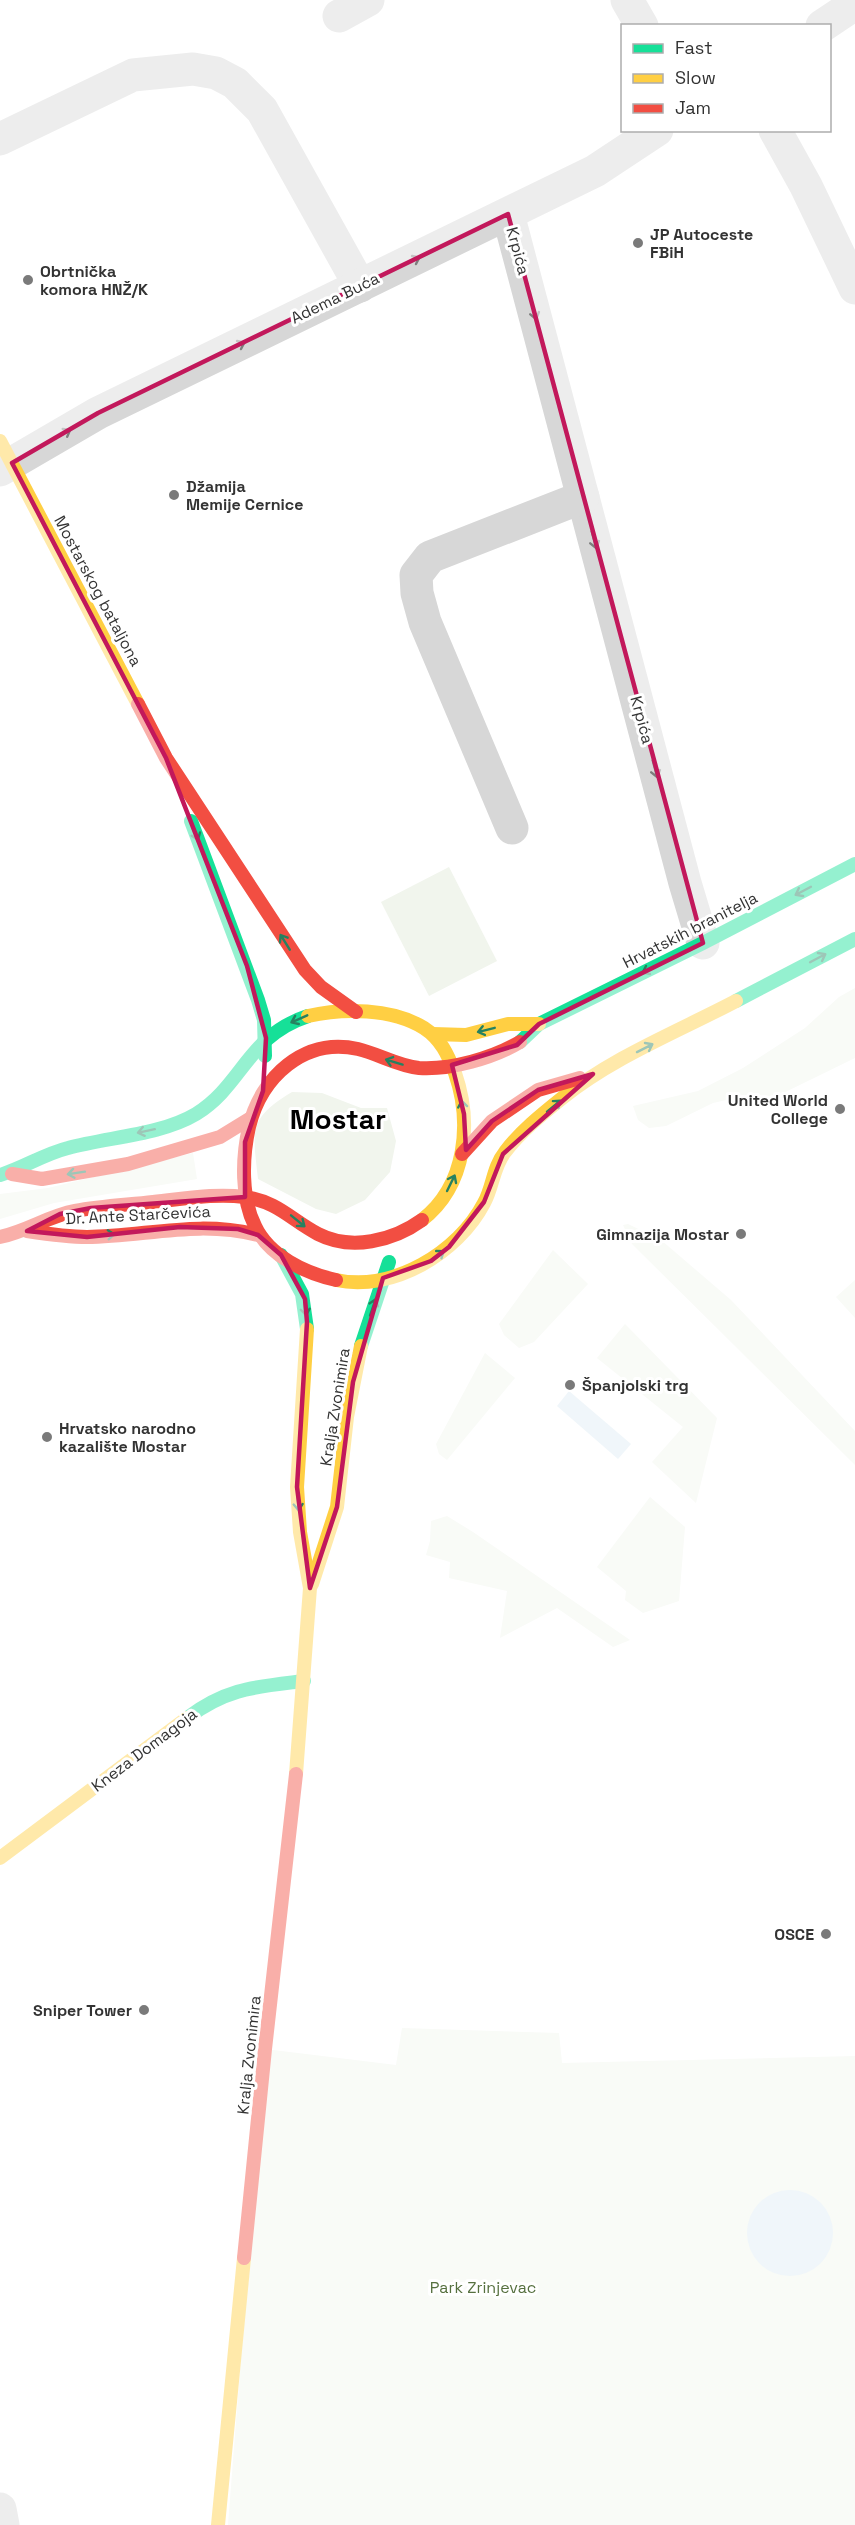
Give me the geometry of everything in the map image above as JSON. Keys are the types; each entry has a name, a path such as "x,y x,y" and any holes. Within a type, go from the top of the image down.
{"main road":[{"name":"Mostarskog bataljona","path":"4,458 166,758 304,970 321,987 356,1012"},
{"name":"Mostarskog bataljona","path":"166,758 247,966 264,1020 266,1038 263,1091"},
{"name":"Hrvatskih branitelja","path":"263,1091 279,1071 292,1060 322,1048 342,1047 361,1050 424,1069 452,1065 517,1045 539,1024 703,943 855,864"},
{"path":"462,1154 492,1121 538,1090 593,1074 855,939"},
{"path":"3,1174 40,1156 91,1142 166,1126 195,1115 214,1101 266,1038 310,1014 331,1010 405,1018 421,1025 433,1034 446,1051 452,1065 464,1114 465,1132 462,1154"},
{"name":"Hrvatskih branitelja","path":"433,1034 466,1035 508,1024 539,1024"},
{"path":"263,1091 251,1118 245,1142 245,1197 250,1221 258,1235 280,1255 321,1276 346,1282 383,1278 431,1261 449,1247 466,1230 484,1202 492,1175 503,1154 520,1135 593,1074"},
{"path":"3,1174 42,1179 128,1164 220,1137 251,1118"},
{"name":"Dr. Ante Starčevića","path":"27,1231 60,1214 91,1208 222,1196 245,1197 277,1207 313,1233 330,1239 364,1242 381,1240 420,1223 434,1210 449,1187 462,1154"},
{"name":"Dr. Ante Starčevića","path":"27,1231 87,1237 208,1226 238,1228 258,1235"},
{"path":"0,1237 27,1231"},
{"name":"Kralja Zvonimira","path":"310,1588 337,1507 353,1382 371,1311 400,1233"},
{"name":"Kralja Zvonimira","path":"218,2525 267,2037 297,1769 310,1588 300,1532 297,1487 307,1322 305,1299 295,1276 280,1255"},
{"name":"Kneza Domagoja","path":"0,1858 209,1702 249,1687 304,1681"}],"street":[{"path":"339,16 368,0"},
{"path":"627,0 641,24"},
{"path":"825,24 855,4"},
{"path":"0,139 133,75 193,69 216,73 235,82 262,110 360,286"},
{"name":"Adema Buća","path":"4,458 595,171 654,132"},
{"path":"776,132 806,186 855,288"},
{"name":"Krpića","path":"508,214 685,883 703,943"},
{"path":"512,828 425,621 417,593 416,575 430,558 583,497"},
{"path":"0,2509 3,2525"}],"highlighted area":[{"path":"508,214 703,943 539,1024 517,1045 452,1065 464,1114 466,1150 492,1121 538,1090 593,1074 503,1154 484,1202 449,1247 431,1261 383,1278 353,1382 337,1507 310,1588 297,1487 307,1322 305,1299 281,1255 258,1235 238,1229 180,1227 87,1237 27,1231 60,1214 91,1208 245,1197 245,1142 263,1091 266,1038 247,966 166,758 12,463 98,413"}],"green space":[{"path":"449,867 497,961 429,996 381,902"},
{"path":"855,988 855,1058 769,1100 757,1093 713,1103 666,1126 649,1128 638,1120 633,1106 698,1091 743,1068 805,1028 839,997"},
{"path":"292,1092 322,1093 361,1108 387,1108 396,1141 390,1172 365,1200 336,1214 316,1209 258,1179 255,1149 256,1128 267,1110"},
{"path":"193,1153 197,1179 54,1203 0,1219 0,1194 48,1188"},
{"path":"628,1224 661,1240 731,1300 855,1431 855,1465 632,1244 623,1225"},
{"path":"553,1250 588,1284 534,1342 519,1348 504,1335 499,1324"},
{"path":"855,1280 855,1318 836,1297"},
{"path":"625,1324 717,1418 696,1503 652,1462 683,1427 597,1358"},
{"path":"485,1353 515,1378 447,1460 439,1454 436,1444"},
{"path":"650,1497 685,1527 679,1601 643,1613 625,1600 626,1591 597,1567"},
{"path":"447,1516 630,1640 613,1647 557,1608 500,1638 507,1591 449,1578 450,1562 426,1555 430,1541 431,1521"},
{"name":"Park Zrinjevac","path":"402,2028 559,2033 562,2063 855,2056 855,2525 228,2525 265,2049 396,2065"}],"shaded area":[{"path":"569,1391 631,1444 618,1459 557,1406"},
{"path":"790,2190 807,2193 821,2202 830,2216 833,2233 830,2250 821,2264 807,2273 790,2276 773,2273 759,2264 750,2250 747,2233 750,2216 759,2202 773,2193"}],"traffic: fast":[{"path":"191,821 258,1000 264,1020 265,1056"},
{"path":"520,1042 539,1024 703,943 855,864"},
{"path":"736,1001 855,939"},
{"path":"0,1175 59,1151 167,1127 196,1114 225,1089 258,1048 271,1036 308,1016"},
{"path":"281,1255 302,1294 307,1329"},
{"path":"361,1346 389,1262"},
{"path":"187,1718 215,1700 242,1690 304,1681"}],"traffic: slow":[{"path":"0,441 138,704"},
{"path":"336,1280 358,1282 380,1280 422,1265 441,1252 473,1221 487,1197 501,1158 517,1138 538,1118 602,1070 736,1001"},
{"path":"308,1016 352,1011 382,1013 397,1017 411,1021 430,1032 447,1054 460,1092 464,1132 462,1152 449,1189 437,1206 422,1220"},
{"path":"433,1034 466,1035 508,1024 539,1024"},
{"path":"296,1774 310,1588 300,1532 297,1487 307,1329"},
{"path":"312,1584 337,1507 347,1417 361,1346"},
{"path":"0,1858 187,1718"},
{"path":"218,2525 244,2258"}],"traffic: jam":[{"path":"138,704 166,758 305,970 321,987 356,1012"},
{"path":"336,1280 312,1273 289,1262 261,1237 250,1215 244,1178 249,1127 255,1109 275,1077 303,1055 320,1049 338,1047 358,1049 404,1065 431,1068 471,1062 520,1042"},
{"path":"462,1154 492,1121 538,1090 580,1078"},
{"path":"12,1174 42,1179 128,1164 220,1137 251,1118"},
{"path":"0,1237 75,1211 210,1196 256,1199 283,1212 318,1234 344,1242 358,1243 385,1238 422,1220"},
{"path":"27,1231 87,1237 214,1229 258,1235"},
{"path":"244,2258 296,1774"}],"place":[{"name":"JP Autoceste FBiH","path":"638,243"},
{"name":"Obrtnička komora HNŽ/K","path":"28,280"},
{"name":"Džamija Memije Cernice","path":"174,495"},
{"name":"United World College","path":"840,1109"},
{"name":"Gimnazija Mostar","path":"741,1234"},
{"name":"Španjolski trg","path":"570,1385"},
{"name":"Hrvatsko narodno kazalište Mostar","path":"47,1437"},
{"name":"OSCE","path":"826,1934"},
{"name":"Sniper Tower","path":"144,2010"}],"district":[{"name":"Mostar","path":"338,1119"}]}
